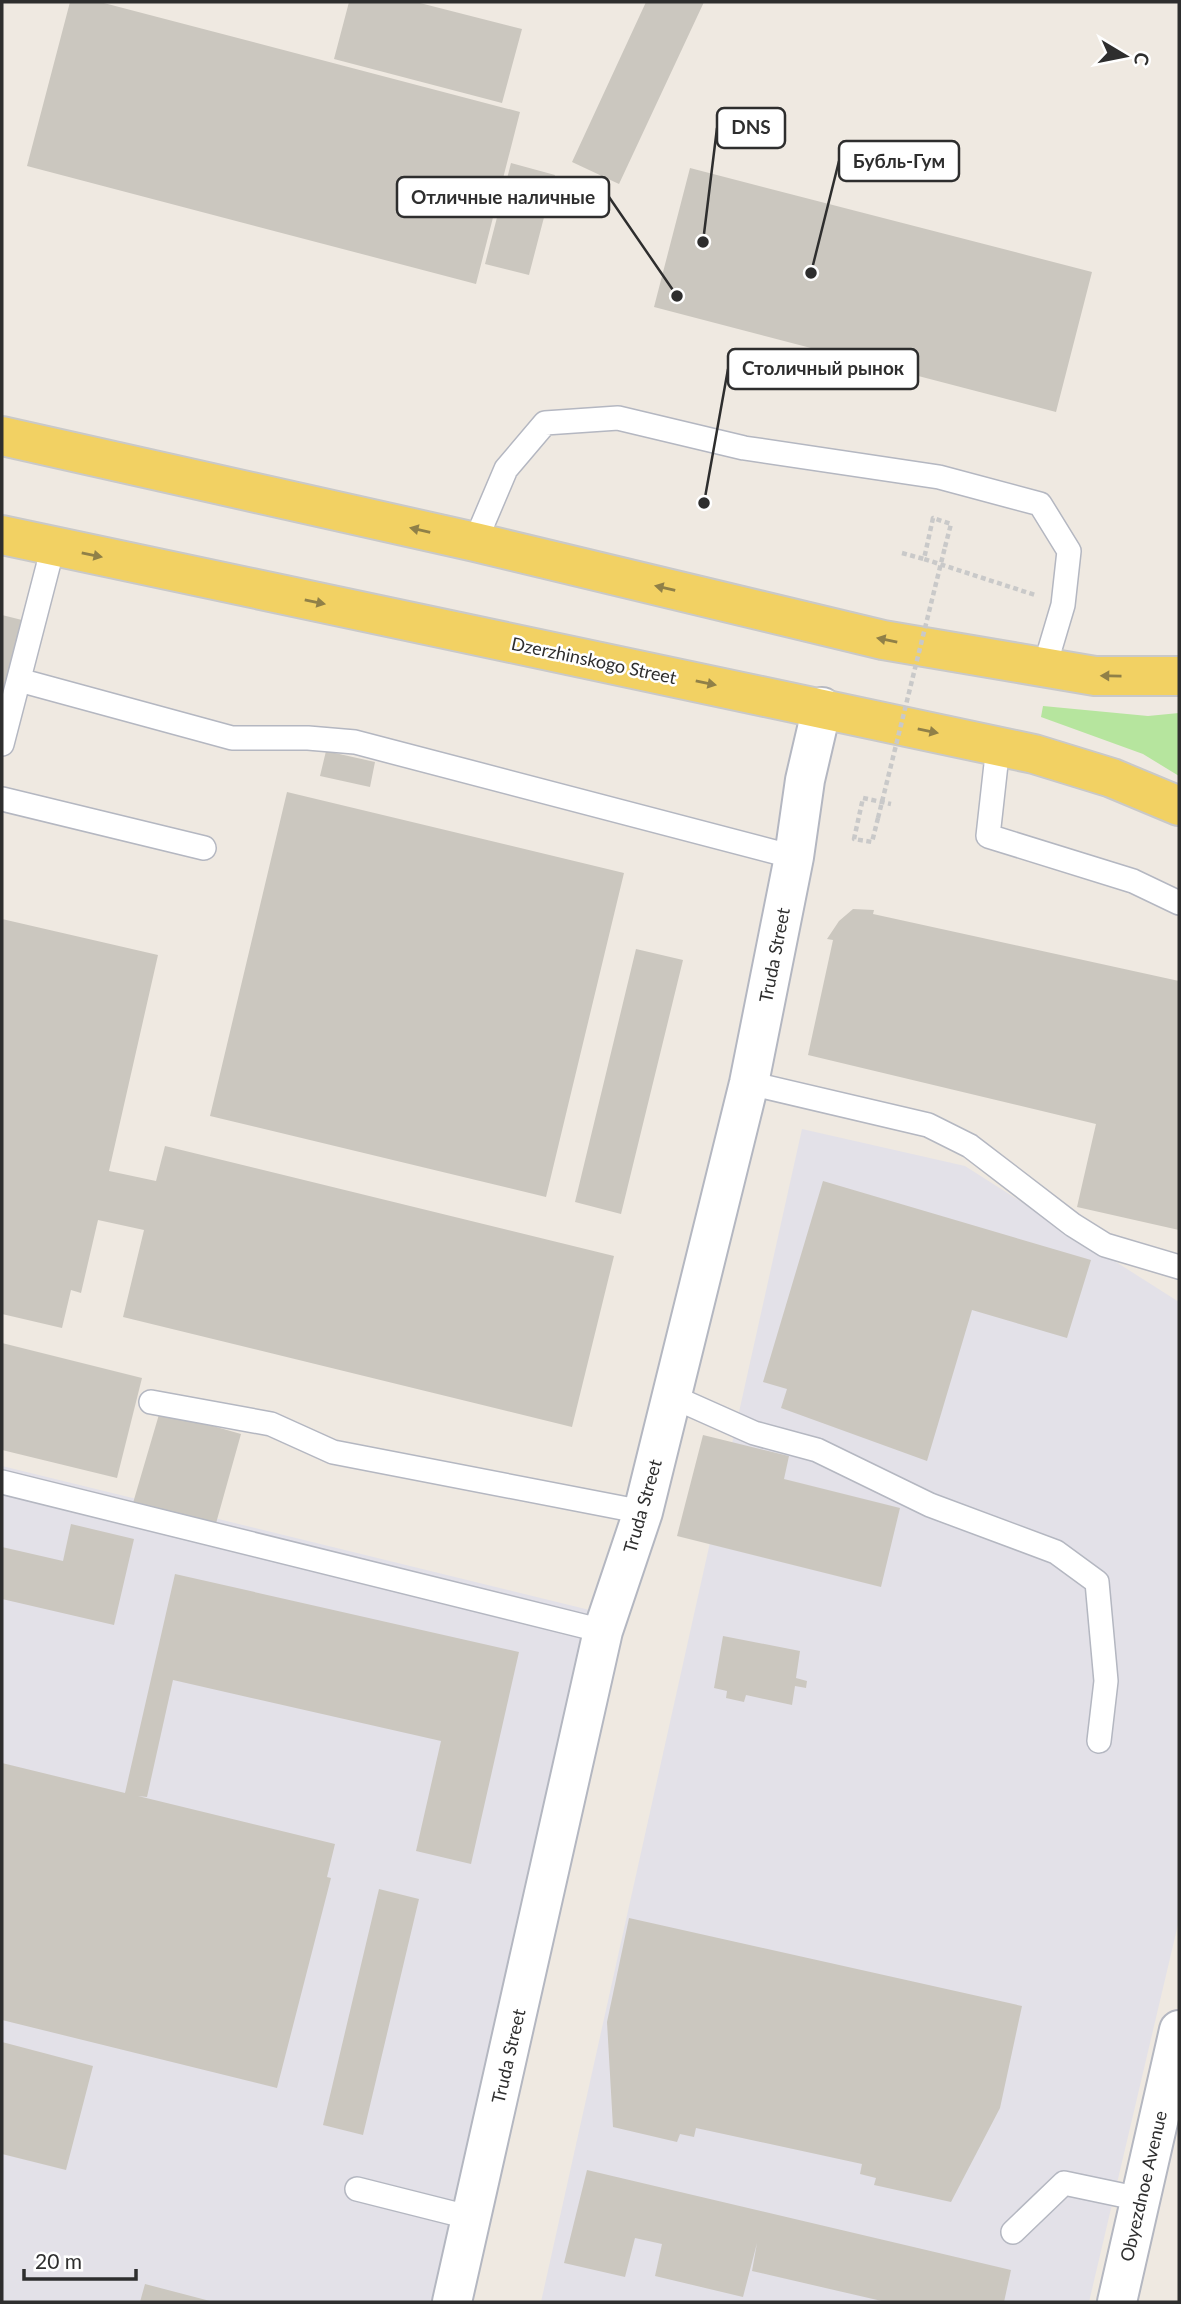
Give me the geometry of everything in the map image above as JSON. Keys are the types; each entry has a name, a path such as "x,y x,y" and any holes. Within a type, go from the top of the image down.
{"main road":[{"path":"2,436 475,542 883,639 1095,676 1179,676"},
{"name":"Dzerzhinskogo Street","path":"2,535 998,746 1112,778 1179,806"}],"street":[{"name":"Truda Street","path":"452,2302 603,1631 643,1512 749,1083 794,857 805,780 822,707"},
{"name":"Obyezdnoe Avenue","path":"1117,2302 1179,2030"}],"lane":[{"path":"475,542 506,469 545,423 618,418 744,448 939,477 1040,504 1069,551 1063,605 1044,669"},
{"path":"2,744 53,547"},
{"path":"19,680 232,738 308,738 355,742 794,857"},
{"path":"998,746 988,836 1133,881 1179,903"},
{"path":"2,799 204,848"},
{"path":"749,1083 928,1125 971,1146 1073,1225 1105,1245 1179,1267"},
{"path":"671,1396 754,1433 817,1450 930,1505 1056,1552 1097,1582 1105,1681 1100,1741"},
{"path":"151,1402 271,1424 333,1452 643,1512"},
{"path":"2,1482 603,1631"},
{"path":"1013,2232 1064,2183 1140,2199"},
{"path":"357,2189 472,2218"}],"path":[{"path":"891,804 863,798 854,839 872,842 878,818 945,547 951,524 933,519 924,559"},
{"path":"902,554 1063,605"}],"shaded area":[{"path":"802,1129 965,1166 1179,1302 1179,1920 1089,2302 541,2302"},
{"path":"2,1466 610,1615 432,2302 2,2302"}],"green space":[{"path":"1043,706 1148,716 1179,713 1179,776 1143,754 1041,717"}],"building":[{"path":"70,2 100,2 520,112 476,284 27,166"},
{"path":"349,2 416,2 522,29 502,103 334,59"},
{"path":"646,2 704,2 619,184 572,162"},
{"path":"511,163 555,175 529,275 485,264"},
{"path":"690,168 1092,272 1056,412 654,307"},
{"path":"2,615 22,620 5,693 2,692"},
{"path":"326,751 375,762 370,787 320,776"},
{"path":"287,792 624,873 546,1197 210,1116"},
{"path":"853,909 874,910 873,914 1179,981 1179,1230 1077,1207 1096,1124 808,1055 833,940 827,939 839,921"},
{"path":"2,919 158,955 109,1171 156,1181 165,1146 614,1256 572,1427 123,1317 144,1230 98,1220 81,1293 71,1290 62,1328 2,1314"},
{"path":"636,949 683,960 621,1214 575,1202"},
{"path":"823,1181 1091,1260 1067,1338 972,1310 927,1461 781,1408 787,1389 763,1382"},
{"path":"2,1343 142,1378 117,1478 2,1450"},
{"path":"160,1411 241,1434 215,1527 133,1503"},
{"path":"703,1435 789,1456 784,1479 900,1508 881,1587 677,1536"},
{"path":"71,1524 134,1539 114,1625 2,1599 2,1547 63,1561"},
{"path":"175,1574 519,1652 471,1864 416,1851 441,1741 173,1680 147,1797 138,1796 335,1844 327,1877 331,1878 277,2088 2,2020 2,1763 125,1793"},
{"path":"723,1636 800,1651 796,1678 807,1681 806,1688 795,1686 792,1705 746,1695 744,1702 726,1698 727,1691 714,1688"},
{"path":"379,1889 419,1899 363,2135 323,2125"},
{"path":"629,1918 1022,2006 1000,2108 951,2202 874,2185 876,2178 860,2174 862,2164 696,2128 694,2137 680,2134 677,2142 613,2127 607,2022"},
{"path":"2,2042 93,2066 66,2170 2,2154"},
{"path":"587,2170 1011,2270 1004,2302 886,2302 752,2271 757,2243 743,2297 655,2276 662,2244 635,2238 625,2277 564,2263"},
{"path":"145,2284 210,2301 210,2302 140,2302"}],"place":[{"name":"DNS","path":"703,242"},
{"name":"Бубль-Гум","path":"811,273"},
{"name":"Отличные наличные","path":"677,296"},
{"name":"Столичный рынок","path":"704,503"}]}
